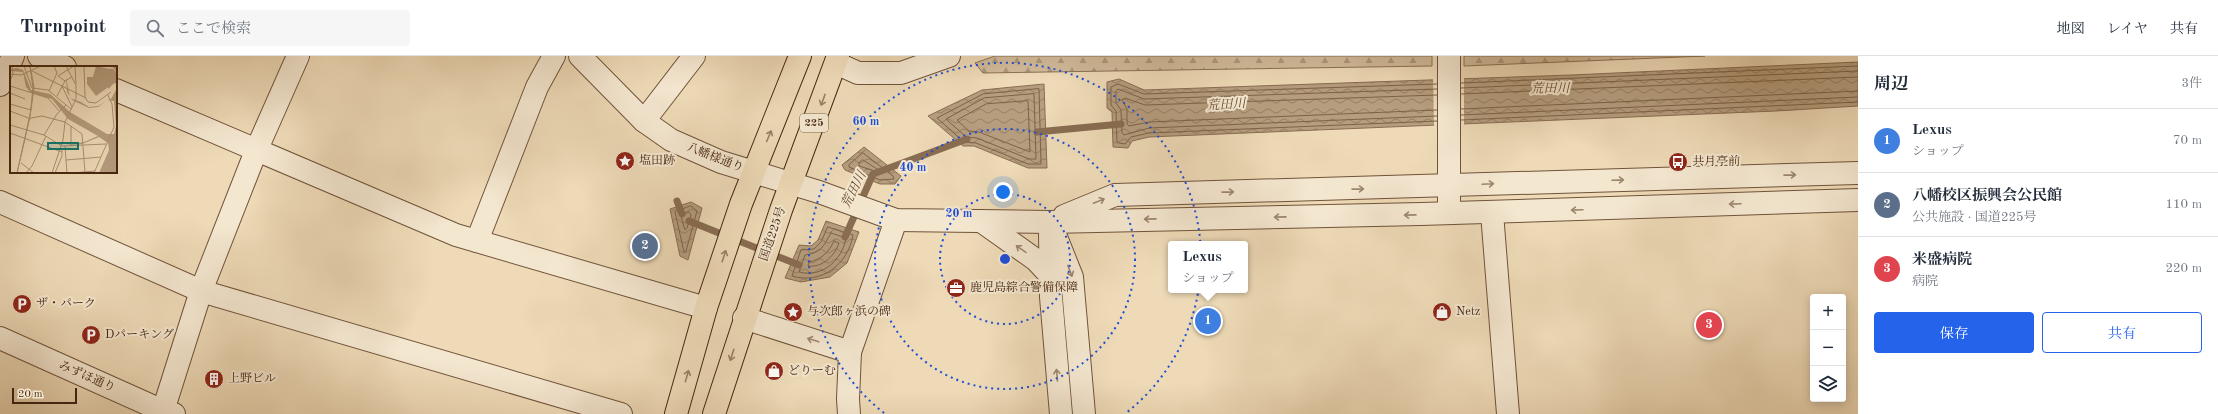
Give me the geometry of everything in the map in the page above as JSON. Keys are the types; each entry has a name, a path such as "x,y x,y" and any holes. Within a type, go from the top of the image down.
{"highway":[{"path":"676,414 709,300 741,204 800,56"},
{"name":"国道225号","path":"714,414 747,310 837,59"}],"street":[{"path":"0,85 13,56"},
{"path":"39,56 62,66"},
{"path":"166,413 201,291 256,151 298,56"},
{"path":"477,241 537,87 554,56"},
{"name":"八幡様通り","path":"580,56 644,121 671,140 721,162 820,192 896,220 1050,222 1449,214 1858,200"},
{"path":"644,121 694,56"},
{"path":"837,59 858,73 901,73 949,56"},
{"path":"1449,61 1449,214"},
{"path":"117,90 256,151 477,241 709,300"},
{"path":"1050,222 1114,195 1858,174"},
{"path":"1758,176 1758,204"},
{"path":"0,202 201,291 621,414"},
{"path":"1492,212 1508,414"},
{"path":"849,414 848,400 850,352 896,220"},
{"path":"981,221 1036,260 1050,275"},
{"path":"1050,222 1050,275 1061,414"},
{"path":"1050,222 1072,276 1084,414"},
{"path":"747,310 850,352"},
{"name":"みずほ通り","path":"0,338 166,413"}],"green space":[{"path":"995,56 1432,56 1432,66 983,73 975,63"},
{"path":"1464,56 1705,56 1464,66"}],"water":[{"path":"1858,62 1858,106 1776,111 1149,137 1132,141 1128,148 1113,147 1112,112 1107,108 1107,82 1119,79 1144,90 1571,75"},
{"path":"1044,84 1047,168 1028,168 974,146 963,146 928,116 982,90"},
{"path":"864,147 901,176 895,184 880,184 845,170 842,165"},
{"path":"691,202 702,208 688,260 680,256 670,209"},
{"path":"826,221 859,232 847,263 830,277 801,282 785,278 799,245 811,246 818,240"}],"pier":[{"path":"1464,77 1464,126 1434,127 1433,78"}],"waterway":[{"name":"荒田川","path":"1037,132 1121,124"},
{"name":"荒田川","path":"845,237 873,174 967,139"},
{"name":"荒田川","path":"677,201 682,214"},
{"name":"荒田川","path":"689,221 799,265"}],"place":[{"name":"塩田跡","path":"625,161"},
{"name":"共月亭前","path":"1678,162"},
{"name":"八幡校区振興会公民館","path":"645,246"},
{"name":"鹿児島綜合警備保障","path":"956,288"},
{"name":"ザ・パーク","path":"22,304"},
{"name":"与次郎ヶ浜の碑","path":"793,312"},
{"name":"Netz","path":"1442,312"},
{"name":"Lexus","path":"1208,321"},
{"name":"米盛病院","path":"1709,325"},
{"name":"Dパーキング","path":"91,335"},
{"name":"どりーむ","path":"774,371"},
{"name":"上野ビル","path":"214,379"}]}
